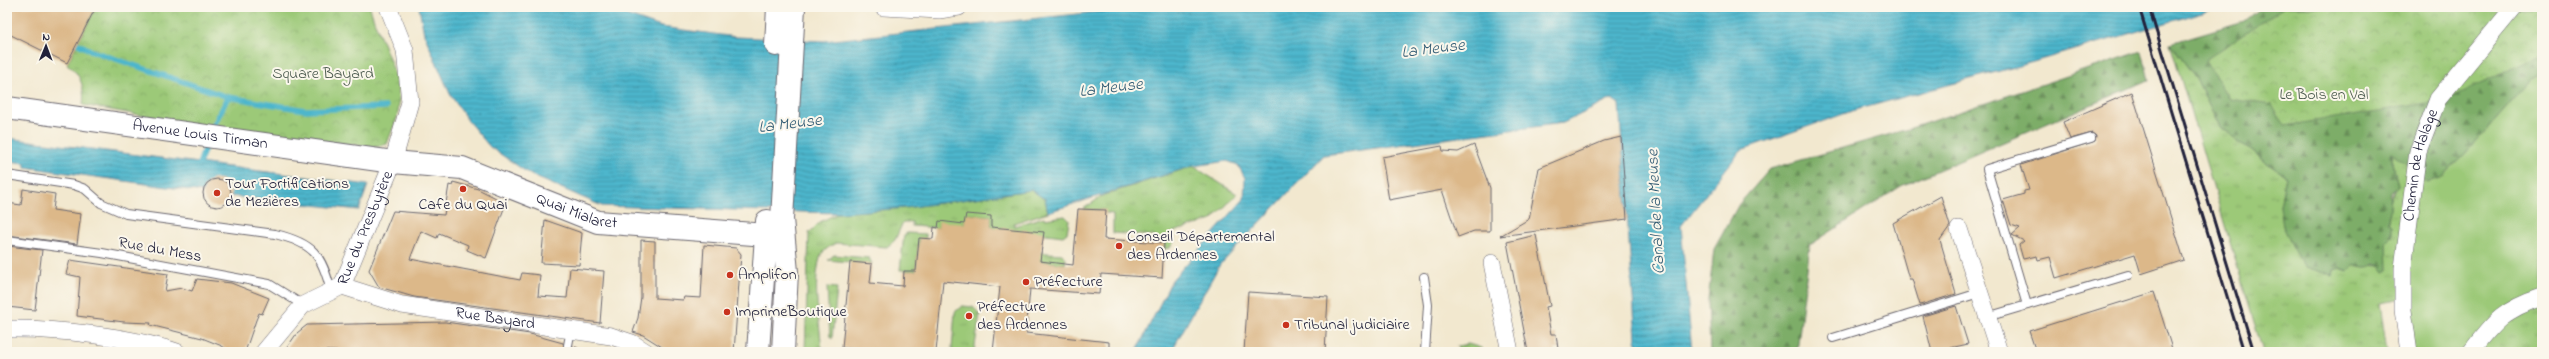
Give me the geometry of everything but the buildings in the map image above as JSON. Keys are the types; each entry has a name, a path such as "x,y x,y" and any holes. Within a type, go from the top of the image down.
{"main road":[{"path":"758,352 772,224 785,13"},
{"name":"Avenue Louis Tirman","path":"7,108 393,162"},
{"name":"Quai Mialaret","path":"393,162 462,168 598,222 772,224"},
{"path":"772,224 787,272 783,352"}],"street":[{"name":"Rue du Presbytère","path":"264,352 303,305 337,289 393,162 410,102 405,50 388,7"},
{"path":"883,7 939,10 959,7"},
{"name":"Chemin de Halage","path":"2409,352 2404,310 2403,275 2405,243 2418,151 2438,99 2514,7"},
{"path":"1959,229 1999,352"},
{"path":"1492,263 1510,352"},
{"name":"Rue Bayard","path":"337,289 402,304 570,337 611,336 632,343 646,352"},
{"path":"2471,352 2492,323 2502,314 2542,296"},
{"path":"7,329 36,328 154,345 177,352"}],"lane":[{"path":"2026,305 1987,169 2091,138"},
{"path":"7,175 74,185 85,189 101,203 126,214 275,234 298,239 316,251 337,289"},
{"name":"Rue du Mess","path":"7,240 102,253 269,284 303,305"},
{"path":"1987,317 2128,275"},
{"path":"1424,277 1428,304 1424,352"},
{"path":"1833,338 1979,293"}],"green space":[{"name":"Square Bayard","path":"96,7 370,7 395,75 398,89 399,104 397,118 387,144 376,147 223,130 83,105 83,87 76,72 67,64"},
{"name":"Le Bois en Val","path":"2261,7 2542,7 2542,74 2532,78 2464,155 2441,177 2427,181 2392,152 2392,163 2398,185 2391,193 2389,223 2392,225 2392,237 2387,242 2388,270 2384,272 2380,266 2375,264 2370,267 2364,267 2354,264 2348,271 2340,268 2334,270 2333,276 2306,267 2295,252 2283,226 2280,205 2286,177 2220,127 2196,78 2170,43 2244,21"},
{"path":"2285,7 2542,7 2542,55 2446,100 2284,126 2272,105 2229,99 2205,60"},
{"path":"2170,43 2196,78 2220,127 2286,177 2280,205 2333,276 2334,270 2354,264 2380,266 2387,242 2392,237 2389,210 2394,191 2398,185 2392,163 2392,151 2415,169 2403,299 2380,303 2387,352 2263,352"},
{"path":"2142,51 2149,80 1901,186 1810,245 1797,352 1710,352 1708,300 1714,249 1739,204 1770,169 1908,129"},
{"path":"2542,74 2542,297 2534,299 2471,352 2409,352 2405,329 2415,169 2427,181 2441,177 2464,155 2532,78"},
{"path":"1193,166 1237,194 1212,220 1173,232 1174,241 1170,248 1164,249 1164,243 1154,242 1154,236 1113,233 1113,214 1106,213 1105,210 1083,209 1104,195"},
{"path":"1031,190 1045,199 1048,212 1014,223 1014,226 1044,217 1045,219 1065,216 1069,220 1067,233 1063,236 991,227 991,216 966,214 964,224 938,228 912,226 912,222 903,222 895,240 887,247 836,243 829,247 822,253 820,258 817,280 817,305 822,352 805,352 809,233 820,222 838,213 905,208"},
{"path":"907,233 926,234 926,238 919,238 916,271 900,270 904,235"},
{"path":"1033,252 1062,254 1066,258 1065,264 1032,260"},
{"path":"834,255 869,258 872,264 828,260"},
{"path":"827,287 837,288 832,339 830,337"},
{"path":"2542,297 2542,352 2471,352 2492,323"},
{"path":"962,306 973,307 980,314 974,352 954,352 952,349 955,312"},
{"path":"1468,344 1481,348 1485,352 1459,352 1457,346"}],"water":[{"path":"419,7 613,7 620,13 661,27 736,37 824,41 1143,7 2220,7 2033,62 1852,111 1741,150 1681,226 1692,352 1637,352 1619,104 1612,99 1563,123 1324,155 1219,266 1171,352 1136,352 1172,280 1244,199 1245,178 1238,165 1227,161 1193,166 1048,212 1045,199 1031,190 905,208 838,213 602,206 531,175 490,147 468,121 450,94 424,34"},
{"path":"7,138 368,185 359,210 231,196 228,186 219,180 209,182 203,192 25,167 25,163 9,161 7,164"}],"waterway":[{"path":"71,40 92,51 228,97 305,110 386,107"},
{"path":"211,131 228,97"},
{"path":"199,164 207,142"}],"railway":[{"path":"2139,7 2244,352"},
{"path":"2149,7 2254,352"}],"place":[{"name":"Cafe du Quai","path":"463,189"},
{"name":"Tour Fortifications de Mezières","path":"217,193"},
{"name":"Conseil Départemental des Ardennes","path":"1119,246"},
{"name":"Amplifon","path":"730,275"},
{"name":"Préfecture","path":"1026,282"},
{"name":"ImprimeBoutique","path":"727,312"},
{"name":"Préfecture des Ardennes","path":"969,316"},
{"name":"Tribunal judiciaire","path":"1286,325"}],"water label":[{"name":"La Meuse","path":"1433,49"},
{"name":"La Meuse","path":"1111,88"},
{"name":"La Meuse","path":"790,124"},
{"name":"Canal de la Meuse","path":"1656,212"}]}
